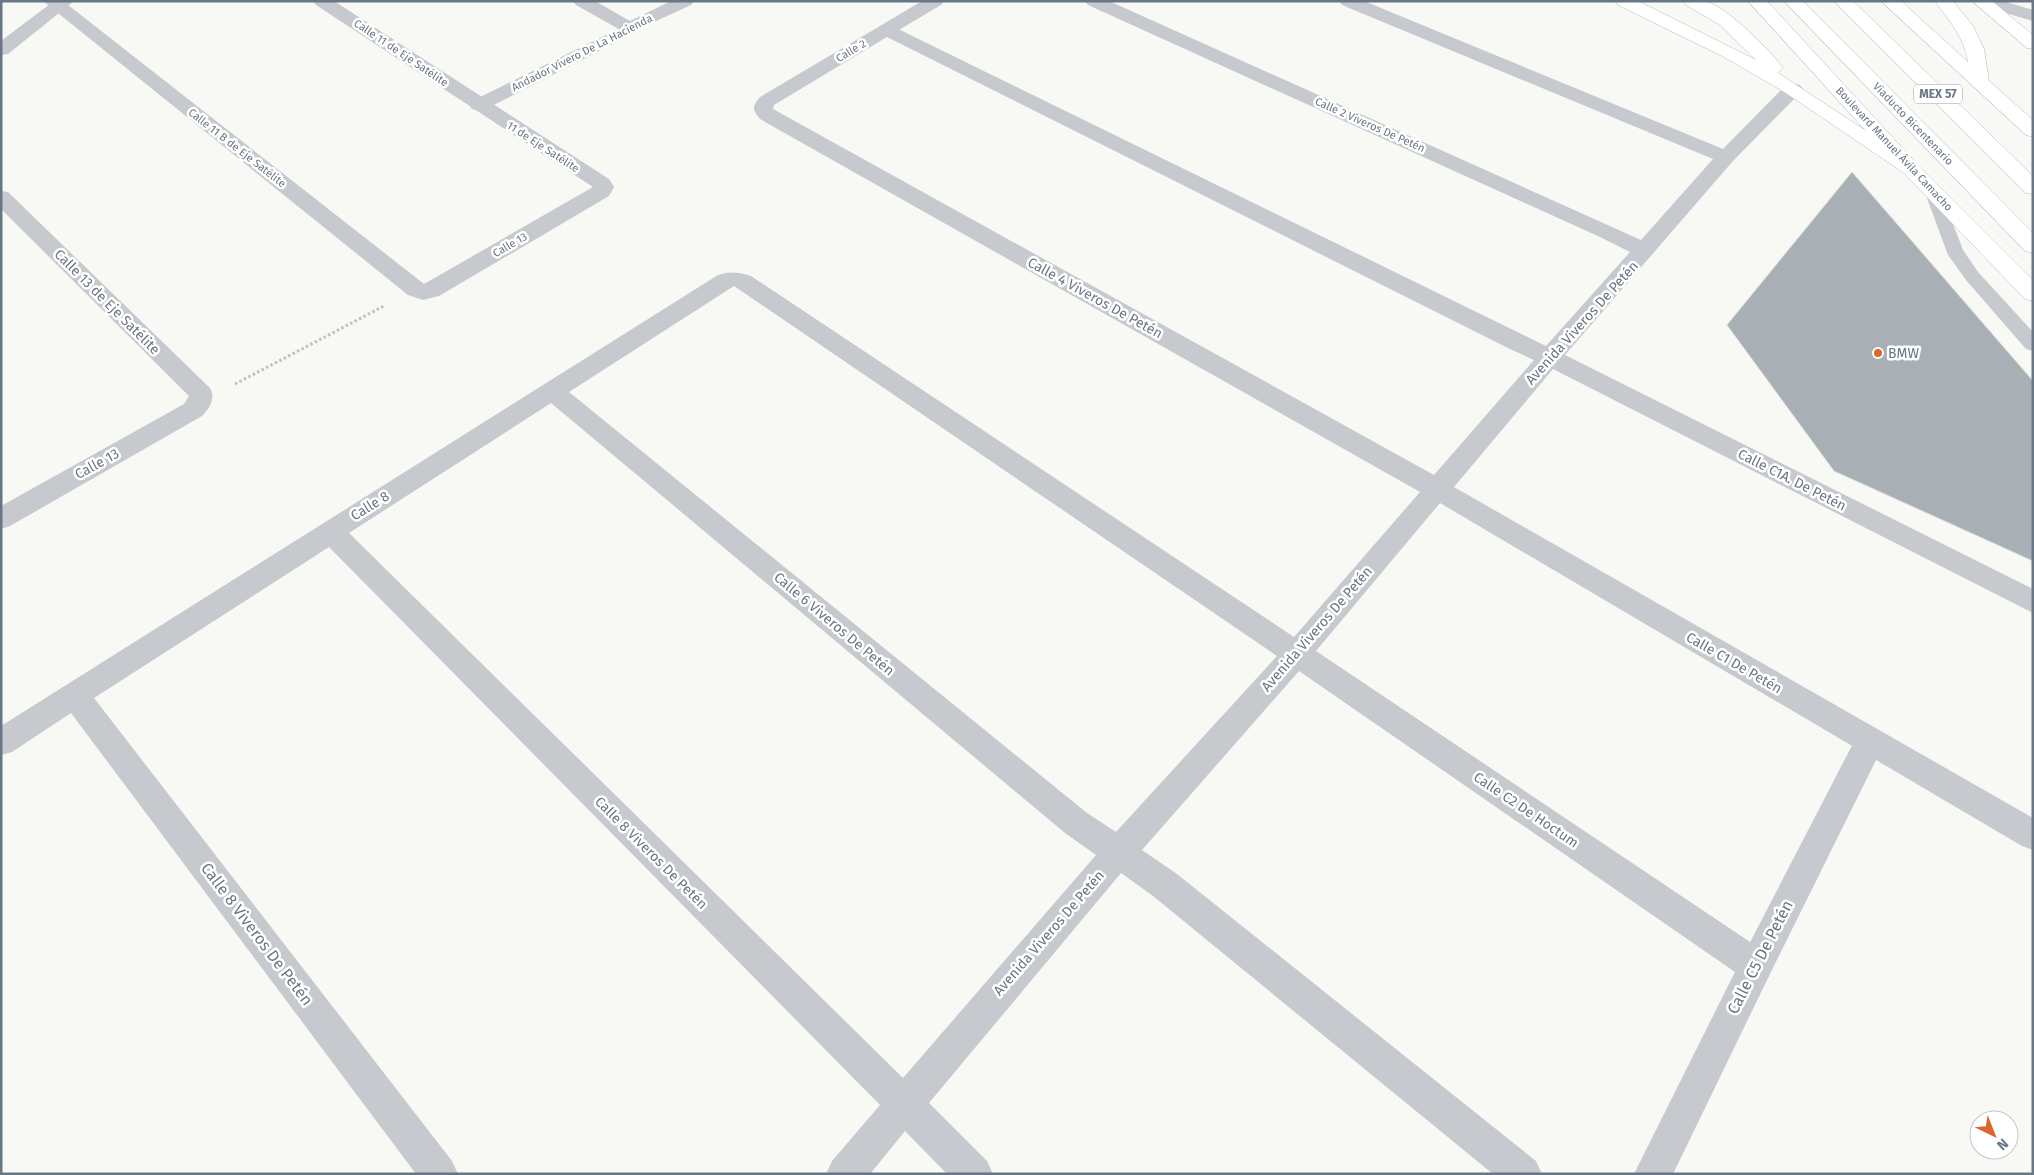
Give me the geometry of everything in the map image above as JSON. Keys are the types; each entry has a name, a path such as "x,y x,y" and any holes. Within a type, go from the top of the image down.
{"main road":[{"path":"1624,1 1731,53 1793,89 1911,169"},
{"path":"1692,1 1706,7 1729,23 1793,89"},
{"name":"Boulevard Manuel Ávila Camacho","path":"1757,1 1911,169 2033,294"},
{"name":"Viaducto Bicentenario","path":"1793,1 2033,246"},
{"name":"MEX 57","path":"1843,1 2033,188"},
{"name":"MEX 57","path":"1890,1 2033,131"},
{"path":"1944,1 1964,26 1975,49 1980,82"},
{"path":"1982,1 2033,44"}],"street":[{"name":"Calle 11 de Eje Satélite","path":"322,1 479,105"},
{"path":"582,1 630,28"},
{"name":"Andador Vivero De La Hacienda","path":"479,105 685,1"},
{"name":"Calle 2","path":"767,101 935,1"},
{"name":"Calle 2 Viveros De Petén","path":"1094,1 1608,232 1645,251"},
{"path":"1348,1 1726,157"},
{"path":"1982,1 2033,16"},
{"path":"1,50 59,3"},
{"name":"Calle 11 B de Eje Satélite","path":"59,3 416,290"},
{"path":"886,30 1518,343 1550,357"},
{"name":"Avenida Viveros De Petén","path":"845,1174 1119,852 1296,655 1550,357 1726,157 1793,89"},
{"name":"Calle 4 Viveros De Petén","path":"767,101 763,106 763,110 767,115 1437,489"},
{"name":"11 de Eje Satélite","path":"479,105 602,184 604,187 602,190"},
{"name":"Calle 13","path":"416,290 423,292 432,291 602,190"},
{"name":"Calle 13 de Eje Satélite","path":"1,196 200,394 196,406"},
{"name":"Calle 8","path":"1,742 726,280 734,279 743,282 1296,655"},
{"name":"Calle C1A. De Petén","path":"1550,357 2033,602"},
{"name":"Calle 6 Viveros De Petén","path":"553,392 1068,817 1119,852"},
{"name":"Calle 13","path":"1,518 196,406"},
{"name":"Calle C1 De Petén","path":"1437,489 2033,835"},
{"name":"Calle 8 Viveros De Petén","path":"330,531 974,1174"},
{"name":"Calle C2 De Hoctum","path":"1296,655 1756,966"},
{"name":"Calle 8 Viveros De Petén","path":"74,695 439,1174"},
{"name":"Calle C5 De Petén","path":"1653,1174 1870,742"},
{"path":"1119,852 1166,885 1523,1174"}],"lane":[{"path":"1932,190 1954,251 1972,276 2033,344"}],"path":[{"path":"196,406 416,290"}],"building":[{"name":"BMW","path":"1852,172 2033,381 2033,561 1834,471 1727,325"}],"place":[{"name":"BMW","path":"1878,353"}]}
